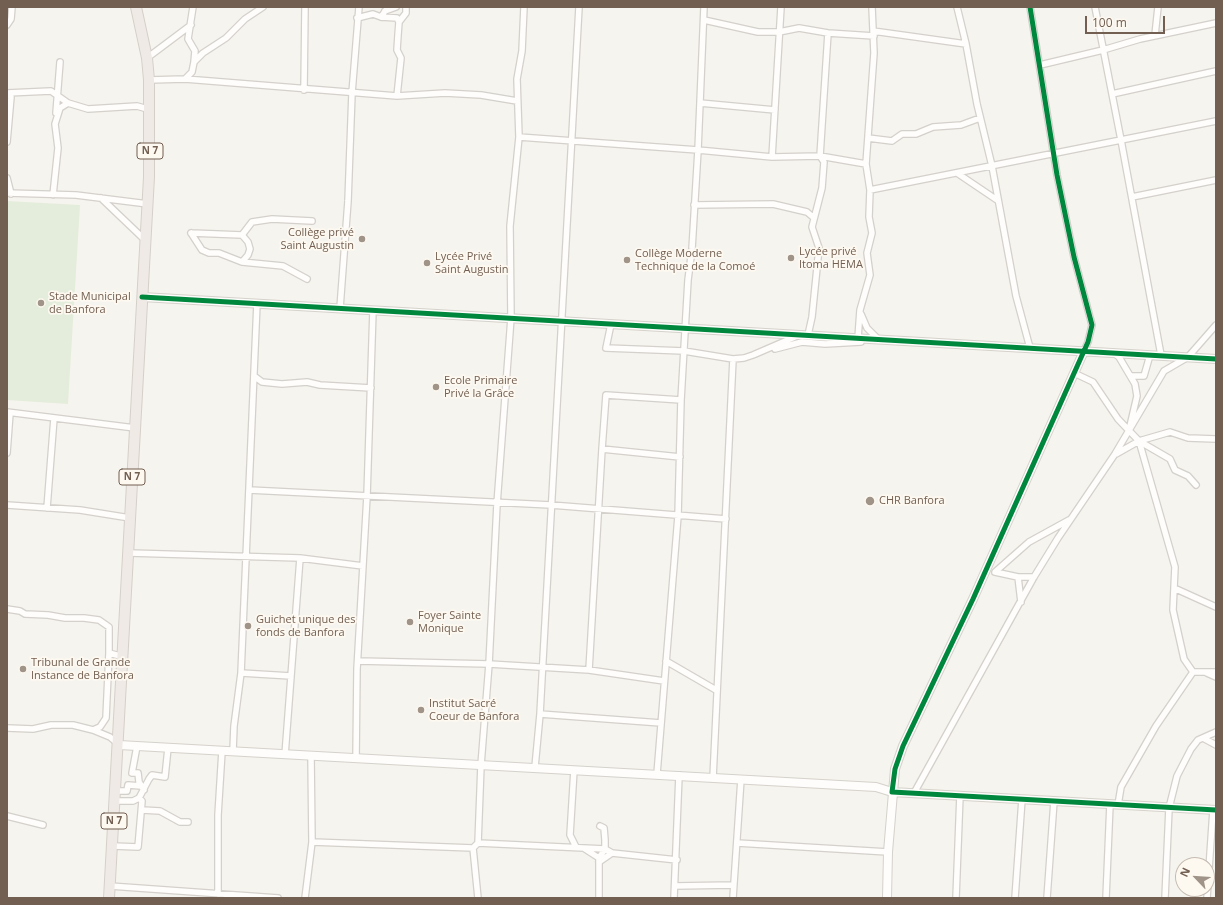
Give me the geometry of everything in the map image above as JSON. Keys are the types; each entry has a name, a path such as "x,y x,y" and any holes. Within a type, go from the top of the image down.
{"highway":[{"name":"N 7","path":"110,898 148,204 151,110 147,58 136,7"}],"street":[{"path":"7,25 11,19 12,7"},
{"path":"185,79 192,72 194,62 195,51 188,40 193,7"},
{"path":"194,62 203,53 226,38 245,19 263,7"},
{"path":"304,90 305,7"},
{"path":"340,308 348,201 352,93 359,7"},
{"path":"381,17 386,9 396,7"},
{"path":"397,96 402,58 397,50 399,22 406,13 406,7"},
{"path":"312,842 473,848 478,843 481,765 489,664 497,504 511,318 510,226 519,137 516,79 522,51 524,7"},
{"path":"535,767 540,714 579,7"},
{"path":"657,774 678,516 681,400 698,150 704,7"},
{"path":"772,157 781,7"},
{"path":"858,338 860,310 870,275 867,258 872,233 869,217 870,190 866,164 873,88 874,34 872,7"},
{"path":"957,7 966,44 980,118 992,166 997,200 1016,296 1030,348"},
{"path":"887,898 888,852 895,769 904,746 1088,342 1092,325 1074,257 1054,153 1030,7"},
{"path":"1095,7 1161,355"},
{"path":"1155,35 1158,7"},
{"path":"357,18 372,14 381,17 398,18 399,22"},
{"path":"704,20 750,31 769,33 798,28 828,33 874,34 966,44"},
{"path":"147,58 191,24"},
{"path":"1040,65 1103,50 1155,35 1216,24"},
{"path":"808,335 812,317 819,248 819,242 814,235 814,218 822,188 824,162 820,156 828,33"},
{"path":"52,195 58,148 55,124 60,62"},
{"path":"1112,94 1216,71"},
{"path":"149,80 185,79 304,90 397,96 445,93 481,95 517,101"},
{"path":"7,93 51,91 68,103 88,109 137,106 151,110"},
{"path":"7,93 11,97 7,142"},
{"path":"56,115 60,108 68,103"},
{"path":"700,103 775,110"},
{"path":"868,138 892,141 902,134 916,134 933,127 961,125 980,118"},
{"path":"870,190 1216,121"},
{"path":"519,137 772,157 820,156 866,164"},
{"path":"957,173 997,200"},
{"path":"7,178 9,194 101,198 148,204"},
{"path":"1132,197 1216,180"},
{"path":"101,198 145,240"},
{"path":"694,205 773,204 807,212 814,218"},
{"path":"242,235 252,222 272,219 312,221"},
{"path":"242,262 248,255 250,249 248,242 242,235 191,233 202,250 209,253 227,255 242,262 283,266 307,279"},
{"path":"142,297 1216,359"},
{"path":"233,752 234,726 241,673 257,304"},
{"path":"356,758 358,661 367,496 373,310"},
{"path":"860,310 867,328 882,339"},
{"path":"611,324 606,348 684,351 733,359 744,358 770,349 795,336 808,335"},
{"path":"914,793 1034,577 1115,454 1164,371 1188,357 1216,326"},
{"path":"770,349 784,348 802,342 831,344 882,339"},
{"path":"1113,353 1120,357 1132,376 1137,396 1129,430"},
{"path":"1132,376 1144,376 1150,355"},
{"path":"713,778 733,359"},
{"path":"1074,373 1093,382 1118,419 1139,441 1170,459 1175,470 1188,476 1196,485"},
{"path":"254,376 262,382 282,384 307,382 320,385 371,388"},
{"path":"589,670 606,395 681,400"},
{"path":"7,453 8,412 135,428"},
{"path":"47,508 54,418"},
{"path":"1115,454 1139,441 1170,432 1188,438 1216,439"},
{"path":"1139,441 1175,567 1174,610 1184,659 1193,672"},
{"path":"602,449 680,457"},
{"path":"250,490 497,504 551,505 726,519"},
{"path":"7,505 80,510 130,518"},
{"path":"995,572 1030,542 1071,519"},
{"path":"129,553 300,558 363,566"},
{"path":"285,754 300,558"},
{"path":"984,572 995,572 1018,577 1034,577"},
{"path":"1018,577 1021,602"},
{"path":"1174,588 1216,607"},
{"path":"7,609 20,611 25,614 48,614 65,618 99,620 109,627 106,718 100,727 93,730"},
{"path":"109,653 124,657"},
{"path":"358,661 489,664 542,669 589,670 664,681"},
{"path":"666,661 716,690"},
{"path":"1205,671 1216,677"},
{"path":"1193,672 1216,672"},
{"path":"1106,898 1114,804 1121,787 1156,726 1193,672"},
{"path":"241,673 291,676"},
{"path":"540,714 661,723"},
{"path":"7,728 33,729 51,725 73,725 93,730 110,737 119,745 876,786 892,792 1215,810 1207,898"},
{"path":"1166,898 1169,808 1177,776 1191,749 1198,740 1216,732"},
{"path":"1203,738 1216,745"},
{"path":"137,746 132,772 138,774 142,788"},
{"path":"115,802 133,801 139,798 142,788 152,775 165,777 168,748"},
{"path":"218,894 218,815 222,751"},
{"path":"305,898 312,842 311,756"},
{"path":"564,848 570,835 574,770"},
{"path":"674,898 677,860 679,775"},
{"path":"733,898 741,779"},
{"path":"116,791 127,791 128,785 142,788"},
{"path":"956,898 960,795"},
{"path":"113,846 138,847 142,810 142,801 139,798"},
{"path":"1015,898 1022,799"},
{"path":"1048,898 1054,801"},
{"path":"142,810 160,811 180,822 188,822"},
{"path":"7,816 43,825"},
{"path":"599,898 599,860 604,849 604,828 600,826"},
{"path":"570,835 576,847"},
{"path":"478,843 604,849 612,853 677,860"},
{"path":"737,843 888,852"},
{"path":"473,848 478,898"},
{"path":"583,848 599,860"},
{"path":"599,860 612,853"},
{"path":"675,886 733,885"},
{"path":"110,886 278,898"}],"green space":[{"name":"Stade Municipal de Banfora","path":"7,201 80,205 68,404 7,400"}],"cycle path":[{"path":"1030,7 1057,175 1074,257 1092,325 1088,342 973,599 903,746 895,769 892,792 1216,810"},
{"path":"142,297 1216,359"}],"place":[{"name":"Collège privé Saint Augustin","path":"362,239"},
{"name":"Lycée privé Itoma HEMA","path":"791,258"},
{"name":"Collège Moderne Technique de la Comoé","path":"627,260"},
{"name":"Lycée Privé Saint Augustin","path":"427,263"},
{"name":"Stade Municipal de Banfora","path":"41,303"},
{"name":"Ecole Primaire Privé la Grâce","path":"436,387"},
{"name":"CHR Banfora","path":"870,501"},
{"name":"Foyer Sainte Monique","path":"410,622"},
{"name":"Guichet unique des fonds de Banfora","path":"248,626"},
{"name":"Tribunal de Grande Instance de Banfora","path":"23,669"},
{"name":"Institut Sacré Coeur de Banfora","path":"421,710"}]}
